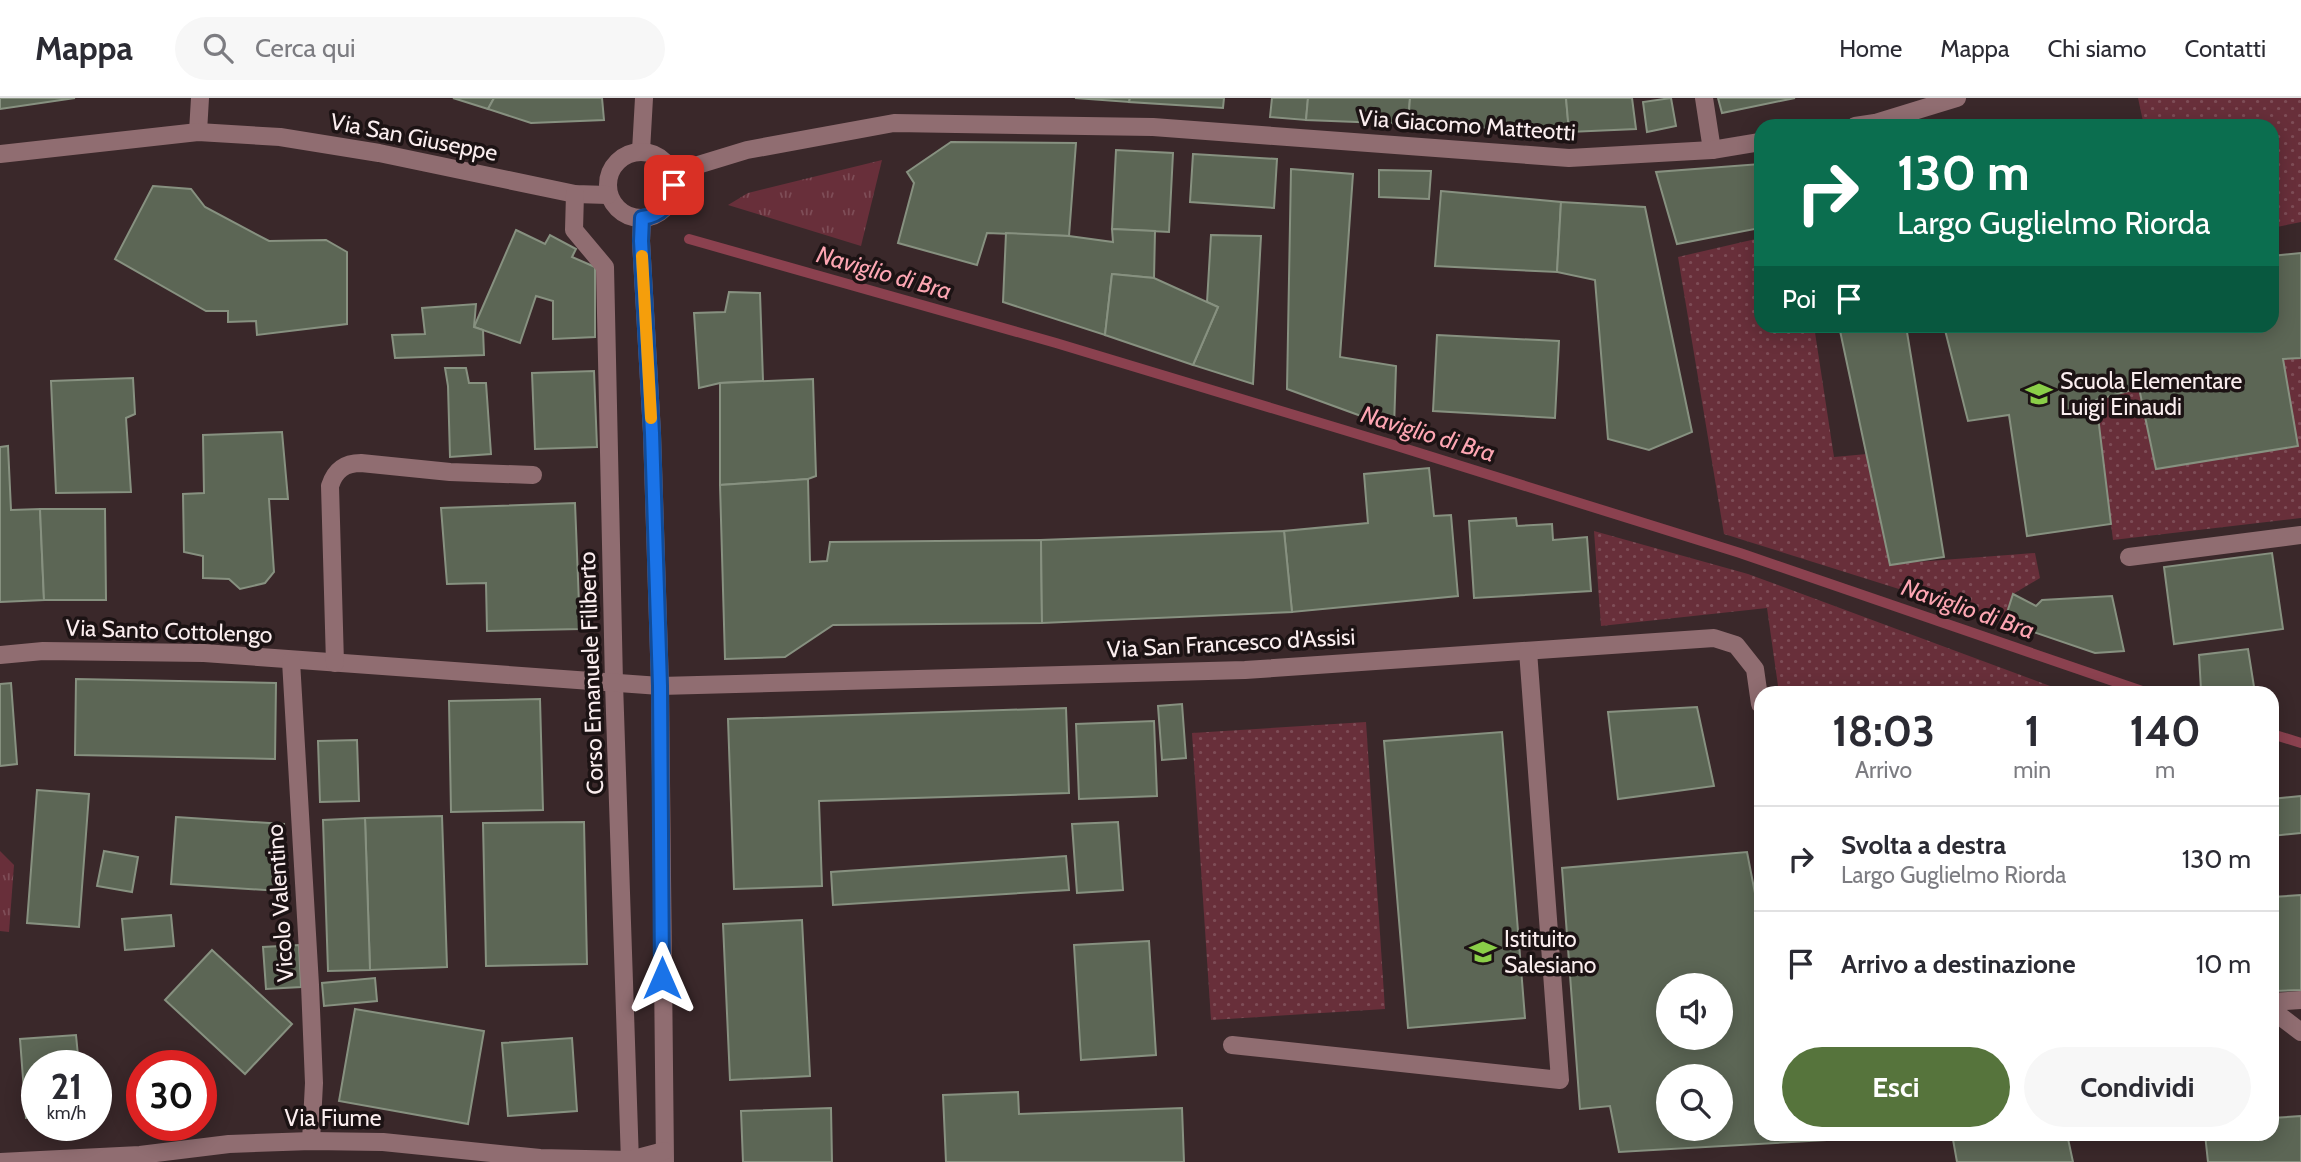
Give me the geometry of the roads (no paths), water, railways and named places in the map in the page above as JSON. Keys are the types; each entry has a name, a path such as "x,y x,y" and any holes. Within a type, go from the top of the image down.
{"street":[{"path":"198,132 200,98"},
{"path":"641,151 643,98"},
{"path":"1703,98 1712,150"},
{"path":"1888,119 1957,98"},
{"name":"Via Giacomo Matteotti","path":"673,175 747,150 894,123 1153,127 1569,158 1712,150 1754,143"},
{"name":"Via San Giuseppe","path":"0,154 198,132 280,137 379,153 575,194 608,195"},
{"path":"641,151 661,158 673,175 672,195 668,204 661,212 642,218 621,212 613,205 608,195 608,174 621,157 641,151"},
{"name":"Corso Emanuele Filiberto","path":"575,194 574,230 605,267 614,683 630,1161"},
{"path":"642,218 660,686 664,1157"},
{"path":"335,663 330,486 338,470 353,463 361,463 450,472 533,475"},
{"path":"2129,556 2301,535"},
{"name":"Via San Francesco d'Assisi","path":"660,686 1245,670 1714,638 1736,645 1755,669 1757,686"},
{"name":"Via Santo Cottolengo","path":"0,654 43,651 204,653 660,686"},
{"path":"1231,1045 1560,1080 1528,651"},
{"name":"Vicolo Valentino","path":"291,661 310,985 314,1083 311,1141"},
{"path":"2279,1002 2301,1000"},
{"path":"2279,1015 2301,1032"},
{"name":"Via Fiume","path":"0,1162 140,1155 229,1144 311,1141 383,1142 540,1158 630,1161 664,1157"}],"waterway":[{"name":"Naviglio di Bra","path":"689,239 1056,343 1397,446 1740,553 2128,686"},
{"name":"Naviglio di Bra","path":"2279,736 2301,743"}],"place":[{"name":"Scuola Elementare Luigi Einaudi","path":"2039,394"},
{"name":"Istituito Salesiano","path":"1483,952"}]}
